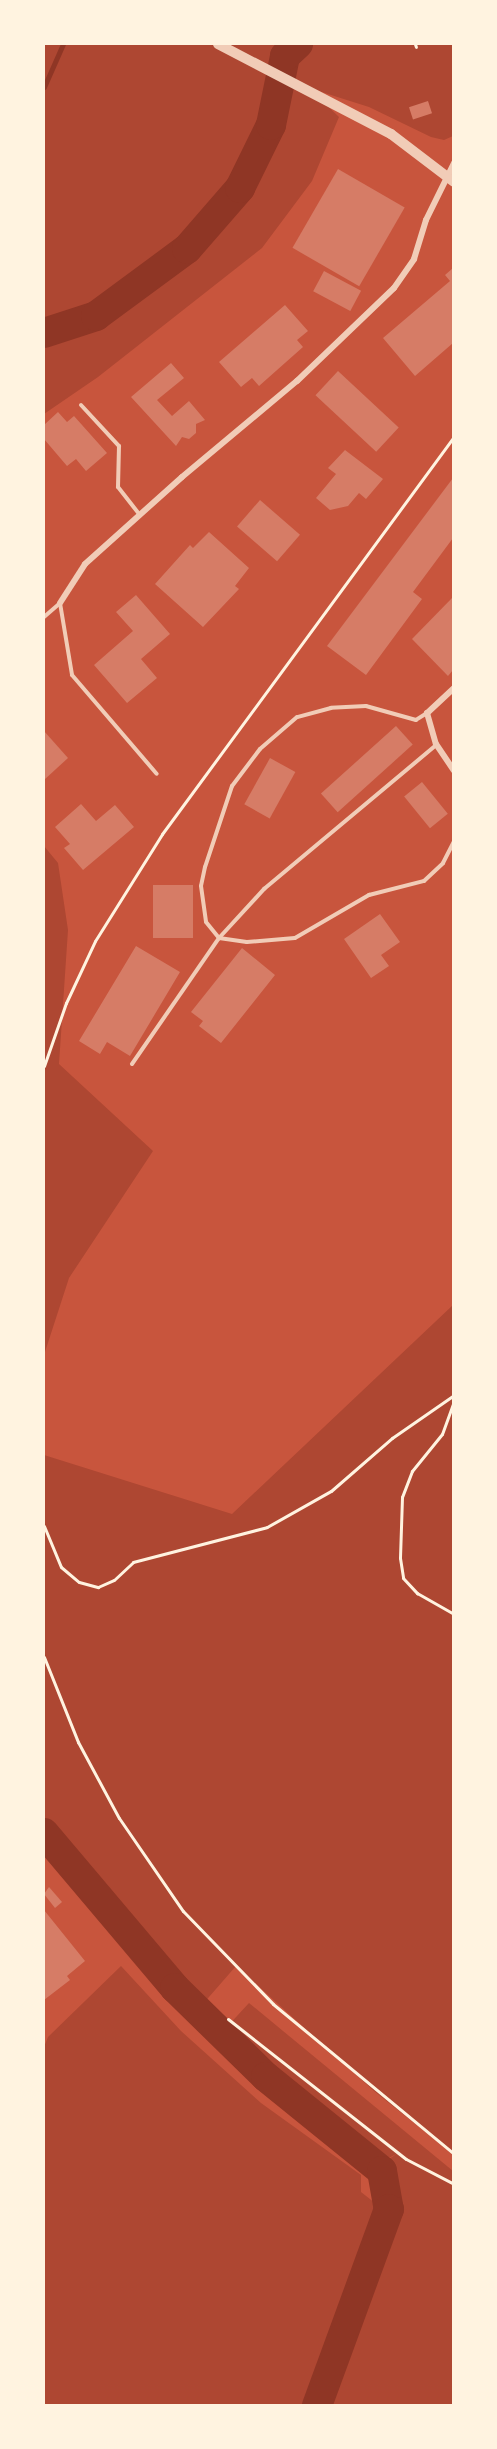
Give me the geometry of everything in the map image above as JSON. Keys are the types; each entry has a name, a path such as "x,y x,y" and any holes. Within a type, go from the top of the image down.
{"street":[{"path":"218,44 308,87 397,138 450,178"},
{"path":"60,603 85,564 297,381 394,288 414,259 450,178 453,163"},
{"path":"453,688 427,714 436,744 453,771"}],"lane":[{"path":"81,405 119,446 118,487 140,516"},
{"path":"44,617 60,603"},
{"path":"60,603 72,675 157,774"},
{"path":"427,714 416,720 366,706 332,708 297,717 260,749 232,786 201,886 206,922 219,938 270,942 295,938 369,895 424,881 443,863 453,841"},
{"path":"132,1064 219,938 264,889 436,744"}],"path":[{"path":"44,1066 66,1003 95,941 162,834 453,436"},
{"path":"44,1526 61,1567 79,1582 98,1587 114,1580 133,1562 267,1527 331,1491 392,1438 453,1395"},
{"path":"453,1401 442,1434 412,1471 402,1497 400,1558 403,1578 417,1593 453,1614"},
{"path":"44,1657 78,1742 114,1808 183,1911 273,2004 453,2154"},
{"path":"228,2019 406,2158 453,2184"}],"shaded area":[{"path":"44,44 453,44 453,136 444,140 431,137 369,107 309,88 339,117 312,181 262,248 98,377 44,414"},
{"path":"44,846 58,863 68,930 59,1064 153,1151 69,1278 44,1355"},
{"path":"453,1305 453,2154 374,2091 236,1966 202,2005 142,1944 62,1852 44,1824 44,1455 232,1514"},
{"path":"121,1966 181,2031 261,2103 361,2175 361,2192 394,2218 398,2178 386,2161 398,2153 387,2159 246,2051 225,2029 249,2003 453,2171 453,2405 44,2406 44,2047 48,2037"}],"building":[{"path":"428,101 432,113 413,120 409,107"},
{"path":"338,169 405,208 359,286 292,248"},
{"path":"453,268 453,343 415,376 383,338 450,281 445,275"},
{"path":"324,271 361,291 350,311 313,291"},
{"path":"285,305 308,331 297,340 303,347 259,386 252,378 241,387 219,362"},
{"path":"171,363 184,378 157,400 172,416 189,401 205,420 196,424 196,433 189,439 182,437 176,446 131,397"},
{"path":"338,371 399,428 376,452 315,395"},
{"path":"58,412 67,422 74,416 107,453 86,471 76,459 67,466 44,439 44,425"},
{"path":"345,450 383,479 366,499 359,493 348,506 330,510 316,498 336,474 328,468"},
{"path":"453,478 453,538 413,592 422,599 366,675 327,646"},
{"path":"260,500 300,535 277,561 237,526"},
{"path":"209,532 249,568 235,586 239,589 203,627 155,584 190,545 193,548"},
{"path":"136,595 170,634 141,659 157,678 127,703 94,665 133,631 116,612"},
{"path":"453,597 453,670 448,676 412,639"},
{"path":"396,726 413,745 338,812 321,794"},
{"path":"44,731 68,758 44,780"},
{"path":"270,758 295,772 270,818 244,804"},
{"path":"422,782 448,814 430,828 404,796"},
{"path":"81,804 96,821 115,805 134,827 83,870 64,848 70,844 55,827"},
{"path":"153,885 193,885 193,938 153,938"},
{"path":"380,914 400,942 381,955 389,966 371,978 344,939"},
{"path":"136,946 180,972 130,1056 107,1042 100,1054 79,1041"},
{"path":"242,948 275,975 221,1043 199,1026 203,1021 191,1012"},
{"path":"49,1887 62,1902 55,1908 44,1894"},
{"path":"44,1910 85,1961 67,1976 70,1980 44,2000"}],"waterway":[{"path":"44,87 63,44"},
{"path":"44,333 96,316 187,249 240,188 271,125 285,56 298,44"},
{"path":"44,1833 175,1988 266,2077 382,2171 389,2209 317,2406"}]}
